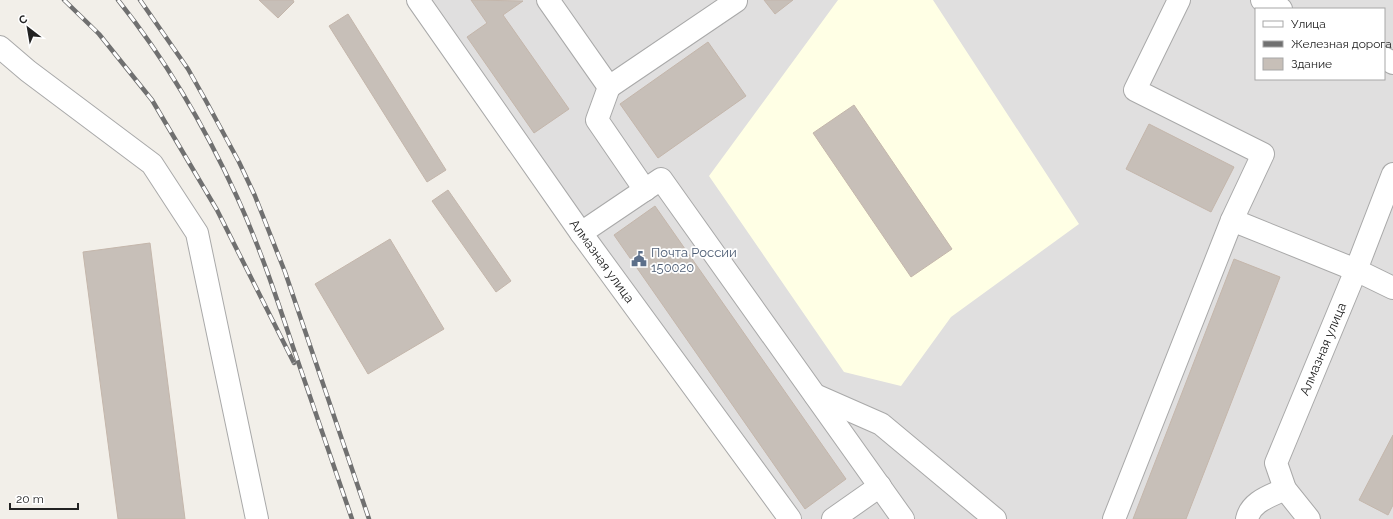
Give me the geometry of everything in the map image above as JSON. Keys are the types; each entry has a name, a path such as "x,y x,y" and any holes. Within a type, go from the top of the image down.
{"street":[{"name":"Алмазная улица","path":"418,0 581,233 790,519"},
{"path":"645,190 597,120 609,87 736,1 735,0"},
{"path":"1114,519 1232,220 1263,154 1135,90 1179,0"},
{"path":"1262,0 1278,8"},
{"path":"555,2 609,87"},
{"path":"0,47 34,76 152,164 197,233 257,519"},
{"name":"Алмазная улица","path":"1309,519 1285,489 1276,463 1356,270 1393,174"},
{"path":"581,233 661,179 903,519"},
{"path":"1232,220 1356,270 1393,288"},
{"path":"815,395 881,424 995,519"},
{"path":"833,519 880,486"},
{"path":"1247,519 1248,513 1256,504 1285,489"}],"shaded area":[{"path":"428,0 1393,0 1393,519 798,519"},
{"path":"838,0 933,0 1079,224 951,317 901,386 844,372 709,176"}],"building":[{"path":"259,0 293,0 294,2 278,18"},
{"path":"471,0 523,1 503,15 569,109 534,133 467,37 487,23"},
{"path":"764,0 793,0 775,14"},
{"path":"348,14 446,170 427,182 329,26"},
{"path":"708,42 746,96 658,158 620,104"},
{"path":"854,105 952,249 911,277 813,133"},
{"path":"1149,124 1234,167 1211,212 1126,169"},
{"path":"448,190 511,281 496,292 432,201"},
{"path":"655,206 846,479 805,509 614,235"},
{"path":"390,239 444,329 368,374 315,284"},
{"path":"150,243 185,519 118,519 83,252"},
{"path":"1234,259 1280,277 1186,519 1133,519"},
{"path":"1393,435 1393,505 1388,515 1359,500"}],"railway":[{"path":"64,0 99,34 152,100 217,210 294,363"},
{"path":"118,0 152,46 184,95 212,145 237,197 267,271 352,519"},
{"path":"140,0 188,69 239,162 255,196 285,272 369,519"}],"place":[{"name":"Почта России 150020","path":"639,259"}]}
